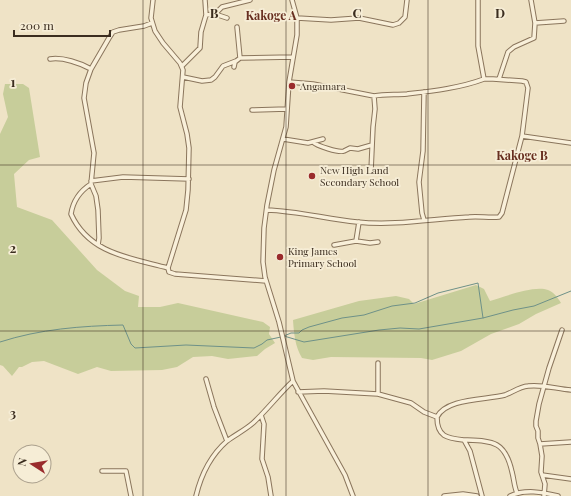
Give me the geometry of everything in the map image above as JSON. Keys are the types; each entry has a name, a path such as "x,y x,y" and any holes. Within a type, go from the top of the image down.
{"street":[{"path":"153,0 152,23 158,36 182,66 183,70 180,107 189,148 189,179 186,213 168,268"},
{"path":"182,66 199,50 201,44 201,32 206,15 205,0"},
{"path":"215,14 222,7 250,0"},
{"path":"292,0 297,18 297,29 289,82 286,127 273,177 264,228 263,262 266,281 279,322 293,381 345,475 353,496"},
{"path":"297,18 331,20 359,18 393,25 405,17 407,0"},
{"path":"478,0 477,38 484,79"},
{"path":"499,79 508,52 514,47 532,40 535,23 531,0"},
{"path":"206,15 215,14 227,18"},
{"path":"535,23 564,21"},
{"path":"98,245 98,210 96,196 91,183 94,153 84,96 86,84 91,69 113,32 152,23"},
{"path":"237,27 240,58"},
{"path":"183,77 202,81 212,80 223,66 240,58 293,57"},
{"path":"50,59 55,58 72,61 91,69"},
{"path":"234,67 236,61"},
{"path":"267,210 359,222 393,222 469,217 500,217 522,136 528,92 526,82 499,79 484,79 467,84 424,92 383,94 374,96 313,84 289,82"},
{"path":"424,92 423,151 419,182 424,220"},
{"path":"371,171 375,109 374,96"},
{"path":"252,110 287,109"},
{"path":"522,136 571,143"},
{"path":"283,139 308,143 324,139"},
{"path":"313,142 340,152 344,152 350,148 358,149 372,145"},
{"path":"189,179 123,177 91,183 82,191 74,202 71,214 79,228 98,245 112,253 168,268 171,273 180,275 266,281"},
{"path":"356,241 359,222"},
{"path":"334,245 356,241 370,243 378,242"},
{"path":"544,494 545,484 542,475 542,456 536,421 544,387 562,330"},
{"path":"378,363 378,394"},
{"path":"206,379 214,407 227,441"},
{"path":"196,496 199,482 204,471 215,455 227,441 252,424 293,381"},
{"path":"517,493 511,467 507,457 498,445 488,441 464,440 442,435 437,417 443,409 456,404 505,395 519,388 528,386 571,390"},
{"path":"298,392 314,391 378,394 411,403 424,412 437,417"},
{"path":"261,415 264,424 262,459 268,478 271,496"},
{"path":"464,440 470,451 482,496"},
{"path":"540,444 571,442"},
{"path":"102,471 126,471 131,496"},
{"path":"542,475 571,479"},
{"path":"510,496 517,493 558,496"},
{"path":"444,496 463,494 477,496"}],"green space":[{"path":"5,84 23,84 29,88 40,157 29,160 14,174 17,207 52,220 97,270 125,291 139,296 138,307 160,307 178,303 263,322 270,327 269,334 275,343 257,356 228,359 212,356 193,357 177,367 162,370 111,371 97,367 78,374 44,361 32,362 19,367 12,376 3,366 0,365 0,134 8,117 3,94"},
{"path":"476,285 484,289 490,301 527,290 542,289 552,292 561,303 536,314 519,324 491,334 461,351 432,360 421,358 331,357 313,360 302,358 296,344 293,320 359,301 396,296 409,299 414,304"}],"waterway":[{"path":"284,336 291,333 299,333 309,327 342,318 364,315 392,306 415,303 438,293 478,283 483,318 534,306 571,291"},
{"path":"284,336 304,342 379,330 400,328 419,329 483,318"},
{"path":"0,342 45,331 92,326 123,325 131,344 135,348 186,345 254,348 267,340 281,337"}],"place":[{"name":"Angamara","path":"292,86"},
{"name":"New High Land Secondary School","path":"312,176"},
{"name":"King James Primary School","path":"280,257"}],"district":[{"name":"Kakoge A","path":"271,15"},
{"name":"Kakoge B","path":"522,155"}]}
